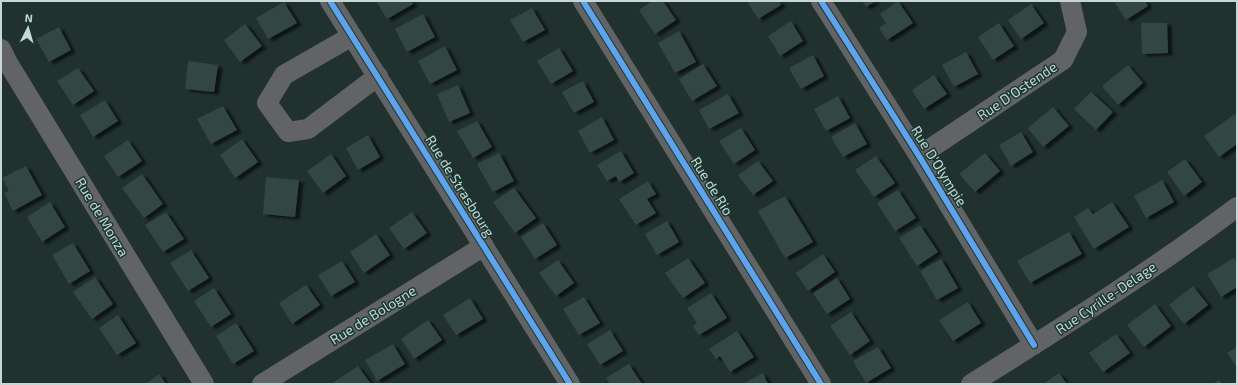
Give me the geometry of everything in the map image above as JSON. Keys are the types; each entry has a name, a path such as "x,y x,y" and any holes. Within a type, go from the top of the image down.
{"street":[{"name":"Rue de Strasbourg","path":"330,1 570,384"},
{"name":"Rue de Rio","path":"583,1 821,384"},
{"name":"Rue D'Olympie","path":"822,1 919,156 1034,345"},
{"name":"Rue D'Ostende","path":"919,156 1063,60 1077,32 1070,1"},
{"path":"352,36 284,75 268,103 288,132 308,129 378,76"},
{"name":"Rue de Monza","path":"3,59 204,384"},
{"name":"Rue Cyrille-Delage","path":"971,384 1034,345 1196,238 1237,207"},
{"name":"Rue de Bologne","path":"262,384 484,246"}],"building":[{"path":"376,1 411,1 413,4 387,19"},
{"path":"652,1 663,1 676,20 655,34 639,10"},
{"path":"747,1 779,1 781,5 758,19"},
{"path":"862,1 876,1 866,7"},
{"path":"898,1 913,23 887,40 879,28 886,23 880,14"},
{"path":"1114,1 1145,1 1148,6 1126,20"},
{"path":"284,2 297,23 268,39 256,18"},
{"path":"1031,4 1044,23 1021,39 1008,20"},
{"path":"532,8 545,30 523,42 510,20"},
{"path":"423,14 435,37 407,52 395,29"},
{"path":"791,21 803,41 780,56 768,36"},
{"path":"999,23 1014,46 993,60 978,37"},
{"path":"1141,23 1167,23 1168,53 1142,54"},
{"path":"245,24 262,46 240,62 224,40"},
{"path":"59,27 71,50 49,62 36,39"},
{"path":"679,31 696,62 675,73 658,43"},
{"path":"445,46 457,70 430,84 418,61"},
{"path":"559,48 573,71 551,84 537,61"},
{"path":"966,52 978,74 954,87 942,65"},
{"path":"813,55 824,76 801,89 789,68"},
{"path":"188,61 218,65 214,92 185,89"},
{"path":"703,64 717,86 692,101 679,79"},
{"path":"1128,65 1143,83 1118,105 1102,86"},
{"path":"78,68 94,91 73,105 57,81"},
{"path":"934,75 947,94 924,109 912,90"},
{"path":"583,81 594,102 574,113 562,92"},
{"path":"458,85 470,113 449,122 437,94"},
{"path":"1091,92 1113,112 1096,130 1074,109"},
{"path":"728,94 739,113 709,129 699,110"},
{"path":"838,96 850,118 826,131 814,109"},
{"path":"105,100 118,121 93,137 80,115"},
{"path":"223,106 237,130 211,144 197,119"},
{"path":"1053,107 1069,126 1043,147 1028,128"},
{"path":"1235,114 1237,117 1237,144 1219,157 1204,136"},
{"path":"602,117 614,140 590,153 578,131"},
{"path":"477,121 492,147 473,158 457,131"},
{"path":"855,123 867,144 843,157 831,137"},
{"path":"741,128 755,150 734,164 719,141"},
{"path":"1021,132 1033,152 1011,166 999,145"},
{"path":"368,135 380,157 358,170 346,148"},
{"path":"242,139 258,162 235,178 220,155"},
{"path":"128,140 142,161 118,177 104,156"},
{"path":"621,151 634,173 619,182 616,176 607,181 597,165"},
{"path":"499,153 514,181 493,192 477,164"},
{"path":"985,153 1000,171 975,192 959,174"},
{"path":"331,154 346,176 323,193 307,171"},
{"path":"876,156 895,183 874,197 855,170"},
{"path":"1185,159 1202,182 1184,196 1167,172"},
{"path":"758,161 773,181 753,195 738,175"},
{"path":"26,166 42,195 13,211 4,193 9,191 2,178"},
{"path":"142,174 163,204 144,218 122,188"},
{"path":"266,177 299,180 295,217 263,214"},
{"path":"1162,180 1174,202 1146,218 1134,196"},
{"path":"648,181 656,194 647,199 656,213 636,225 619,199"},
{"path":"514,188 536,218 515,233 493,202"},
{"path":"898,190 916,218 895,231 877,203"},
{"path":"785,196 813,242 785,258 758,211"},
{"path":"50,202 65,227 42,242 27,217"},
{"path":"1112,202 1129,227 1094,249 1074,217 1088,208 1093,214"},
{"path":"166,212 184,239 163,252 145,225"},
{"path":"412,212 427,233 404,249 389,228"},
{"path":"667,221 679,242 657,255 645,234"},
{"path":"543,223 557,245 535,259 521,237"},
{"path":"920,225 938,252 917,266 899,238"},
{"path":"1069,232 1082,254 1030,283 1017,261"},
{"path":"376,234 390,255 364,273 350,252"},
{"path":"73,243 90,271 69,284 52,255"},
{"path":"191,250 209,278 188,291 170,263"},
{"path":"823,254 835,272 808,291 796,273"},
{"path":"688,258 705,283 683,298 665,273"},
{"path":"1234,258 1237,263 1237,287 1221,297 1207,274"},
{"path":"941,259 958,288 937,300 920,271"},
{"path":"558,260 574,283 556,296 539,273"},
{"path":"342,261 355,282 331,296 318,275"},
{"path":"95,277 113,304 92,319 73,292"},
{"path":"837,278 850,299 827,314 813,293"},
{"path":"306,285 320,305 292,324 279,303"},
{"path":"1193,286 1208,305 1184,324 1169,305"},
{"path":"214,288 231,314 211,327 194,301"},
{"path":"711,293 727,318 699,335 693,326 697,323 687,308"},
{"path":"584,297 600,323 579,335 563,309"},
{"path":"470,298 483,319 456,335 443,315"},
{"path":"968,302 981,323 953,341 939,320"},
{"path":"1155,304 1171,326 1144,347 1127,325"},
{"path":"851,312 870,341 850,355 830,326"},
{"path":"118,315 136,343 117,355 99,328"},
{"path":"428,320 442,340 414,359 401,339"},
{"path":"236,323 254,351 233,364 216,336"},
{"path":"610,330 623,351 600,365 587,344"},
{"path":"737,331 754,357 730,372 720,356 716,359 709,349"},
{"path":"1116,334 1130,353 1103,372 1089,353"},
{"path":"393,344 405,364 377,381 365,360"},
{"path":"878,347 891,368 866,383 853,361"},
{"path":"1237,347 1237,367 1227,353"},
{"path":"629,364 642,384 610,384 606,378"},
{"path":"358,366 371,384 331,384"},
{"path":"763,373 768,384 742,384"},
{"path":"1059,373 1067,384 1043,384"},
{"path":"159,374 166,384 146,384"},
{"path":"1219,380 1222,384 1212,384"}],"cycle path":[{"path":"330,1 570,384"},
{"path":"583,1 821,384"},
{"path":"821,1 919,156 1034,345"}]}
